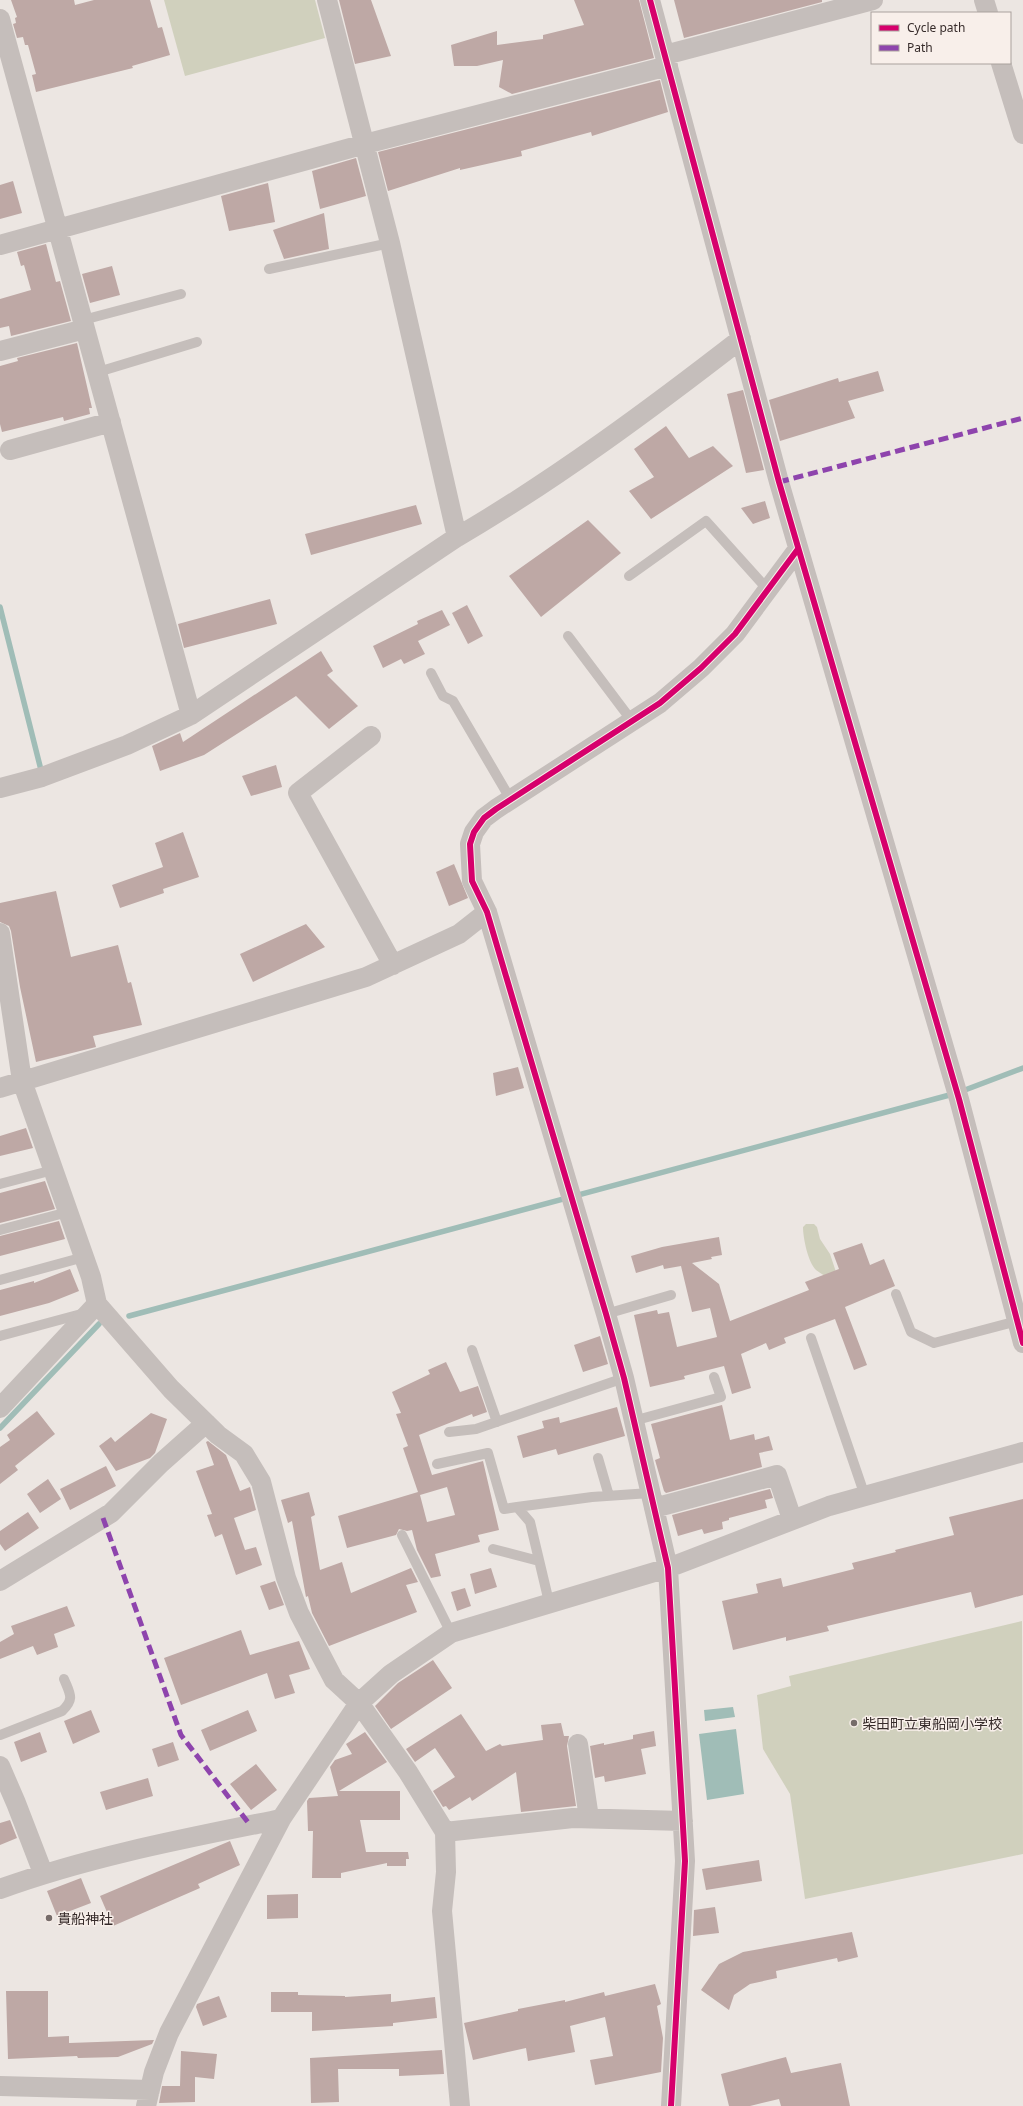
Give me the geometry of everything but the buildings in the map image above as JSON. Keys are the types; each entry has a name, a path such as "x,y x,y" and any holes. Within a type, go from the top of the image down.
{"street":[{"path":"327,0 390,243 457,537"},
{"path":"650,0 798,549 956,1091 1023,1344"},
{"path":"0,245 667,60 873,0"},
{"path":"984,0 988,12"},
{"path":"0,19 7,70 58,230 191,715"},
{"path":"1001,64 1023,134"},
{"path":"0,351 84,324"},
{"path":"0,788 42,777 120,748 191,715 457,537 499,512 668,396 741,339"},
{"path":"10,450 111,422"},
{"path":"671,2106 684,1862 683,1821 668,1568 624,1378 573,1198 487,912 472,880 470,844 474,832 484,818 660,703 701,668 735,634 798,549"},
{"path":"371,736 298,793 393,965"},
{"path":"0,1088 366,977 459,934 487,912"},
{"path":"0,933 22,1081 84,1257 94,1308 171,1389 206,1423 244,1454 261,1482 277,1549 299,1613 334,1680 359,1703 408,1772 445,1832 446,1872 442,1911 460,2106"},
{"path":"0,1408 94,1308"},
{"path":"0,1581 111,1513 161,1463 206,1423"},
{"path":"0,2086 148,2098 154,2072 169,2033 281,1818 359,1703 391,1674 451,1633 549,1602 668,1568 792,1519 865,1496 1023,1452"},
{"path":"652,1501 777,1475 792,1519"},
{"path":"578,1744 589,1818"},
{"path":"0,1766 43,1873"},
{"path":"0,1889 43,1873 163,1844 281,1818"},
{"path":"445,1832 551,1819 589,1818 683,1821"}],"lane":[{"path":"269,269 390,243"},
{"path":"84,324 181,294"},
{"path":"98,372 197,342"},
{"path":"629,576 706,521 768,590"},
{"path":"568,636 632,721"},
{"path":"431,673 443,696 453,701 511,800"},
{"path":"0,1184 53,1170"},
{"path":"0,1230 68,1212"},
{"path":"0,1280 84,1257"},
{"path":"896,1294 911,1332 934,1343 1017,1321"},
{"path":"606,1314 671,1295"},
{"path":"0,1336 94,1308"},
{"path":"811,1338 865,1496"},
{"path":"472,1350 497,1422"},
{"path":"633,1421 721,1397 714,1377"},
{"path":"449,1432 476,1429 624,1378"},
{"path":"437,1464 488,1453 504,1509 609,1496 652,1501"},
{"path":"598,1458 609,1496"},
{"path":"517,1507 530,1522 549,1602"},
{"path":"402,1535 451,1633"},
{"path":"493,1549 539,1560"},
{"path":"0,1735 62,1711 70,1704 71,1696 64,1679"}],"green space":[{"path":"164,0 315,0 325,38 185,76"},
{"path":"806,1224 814,1224 817,1227 820,1239 830,1254 837,1275 830,1279 816,1270 806,1250 803,1227"},
{"path":"1022,1621 1023,1854 805,1899 790,1794 763,1749 757,1695 791,1686 789,1676"}],"water":[{"path":"733,1707 735,1717 705,1721 704,1710"},
{"path":"736,1729 744,1794 707,1800 699,1734"}],"waterway":[{"path":"0,607 41,770"},
{"path":"129,1316 957,1093 1023,1068"},
{"path":"0,1428 99,1324"}],"marked path":[{"path":"779,482 1023,418"},
{"path":"103,1518 181,1735 250,1825"}],"cycle path":[{"path":"650,0 779,482 959,1099 1023,1343"},
{"path":"671,2106 685,1861 668,1568 624,1378 606,1314 487,912 472,881 470,844 474,832 484,818 660,703 701,668 735,634 798,549"}],"place":[{"name":"柴田町立東船岡小学校","path":"854,1723"},
{"name":"貴船神社","path":"49,1918"}]}
